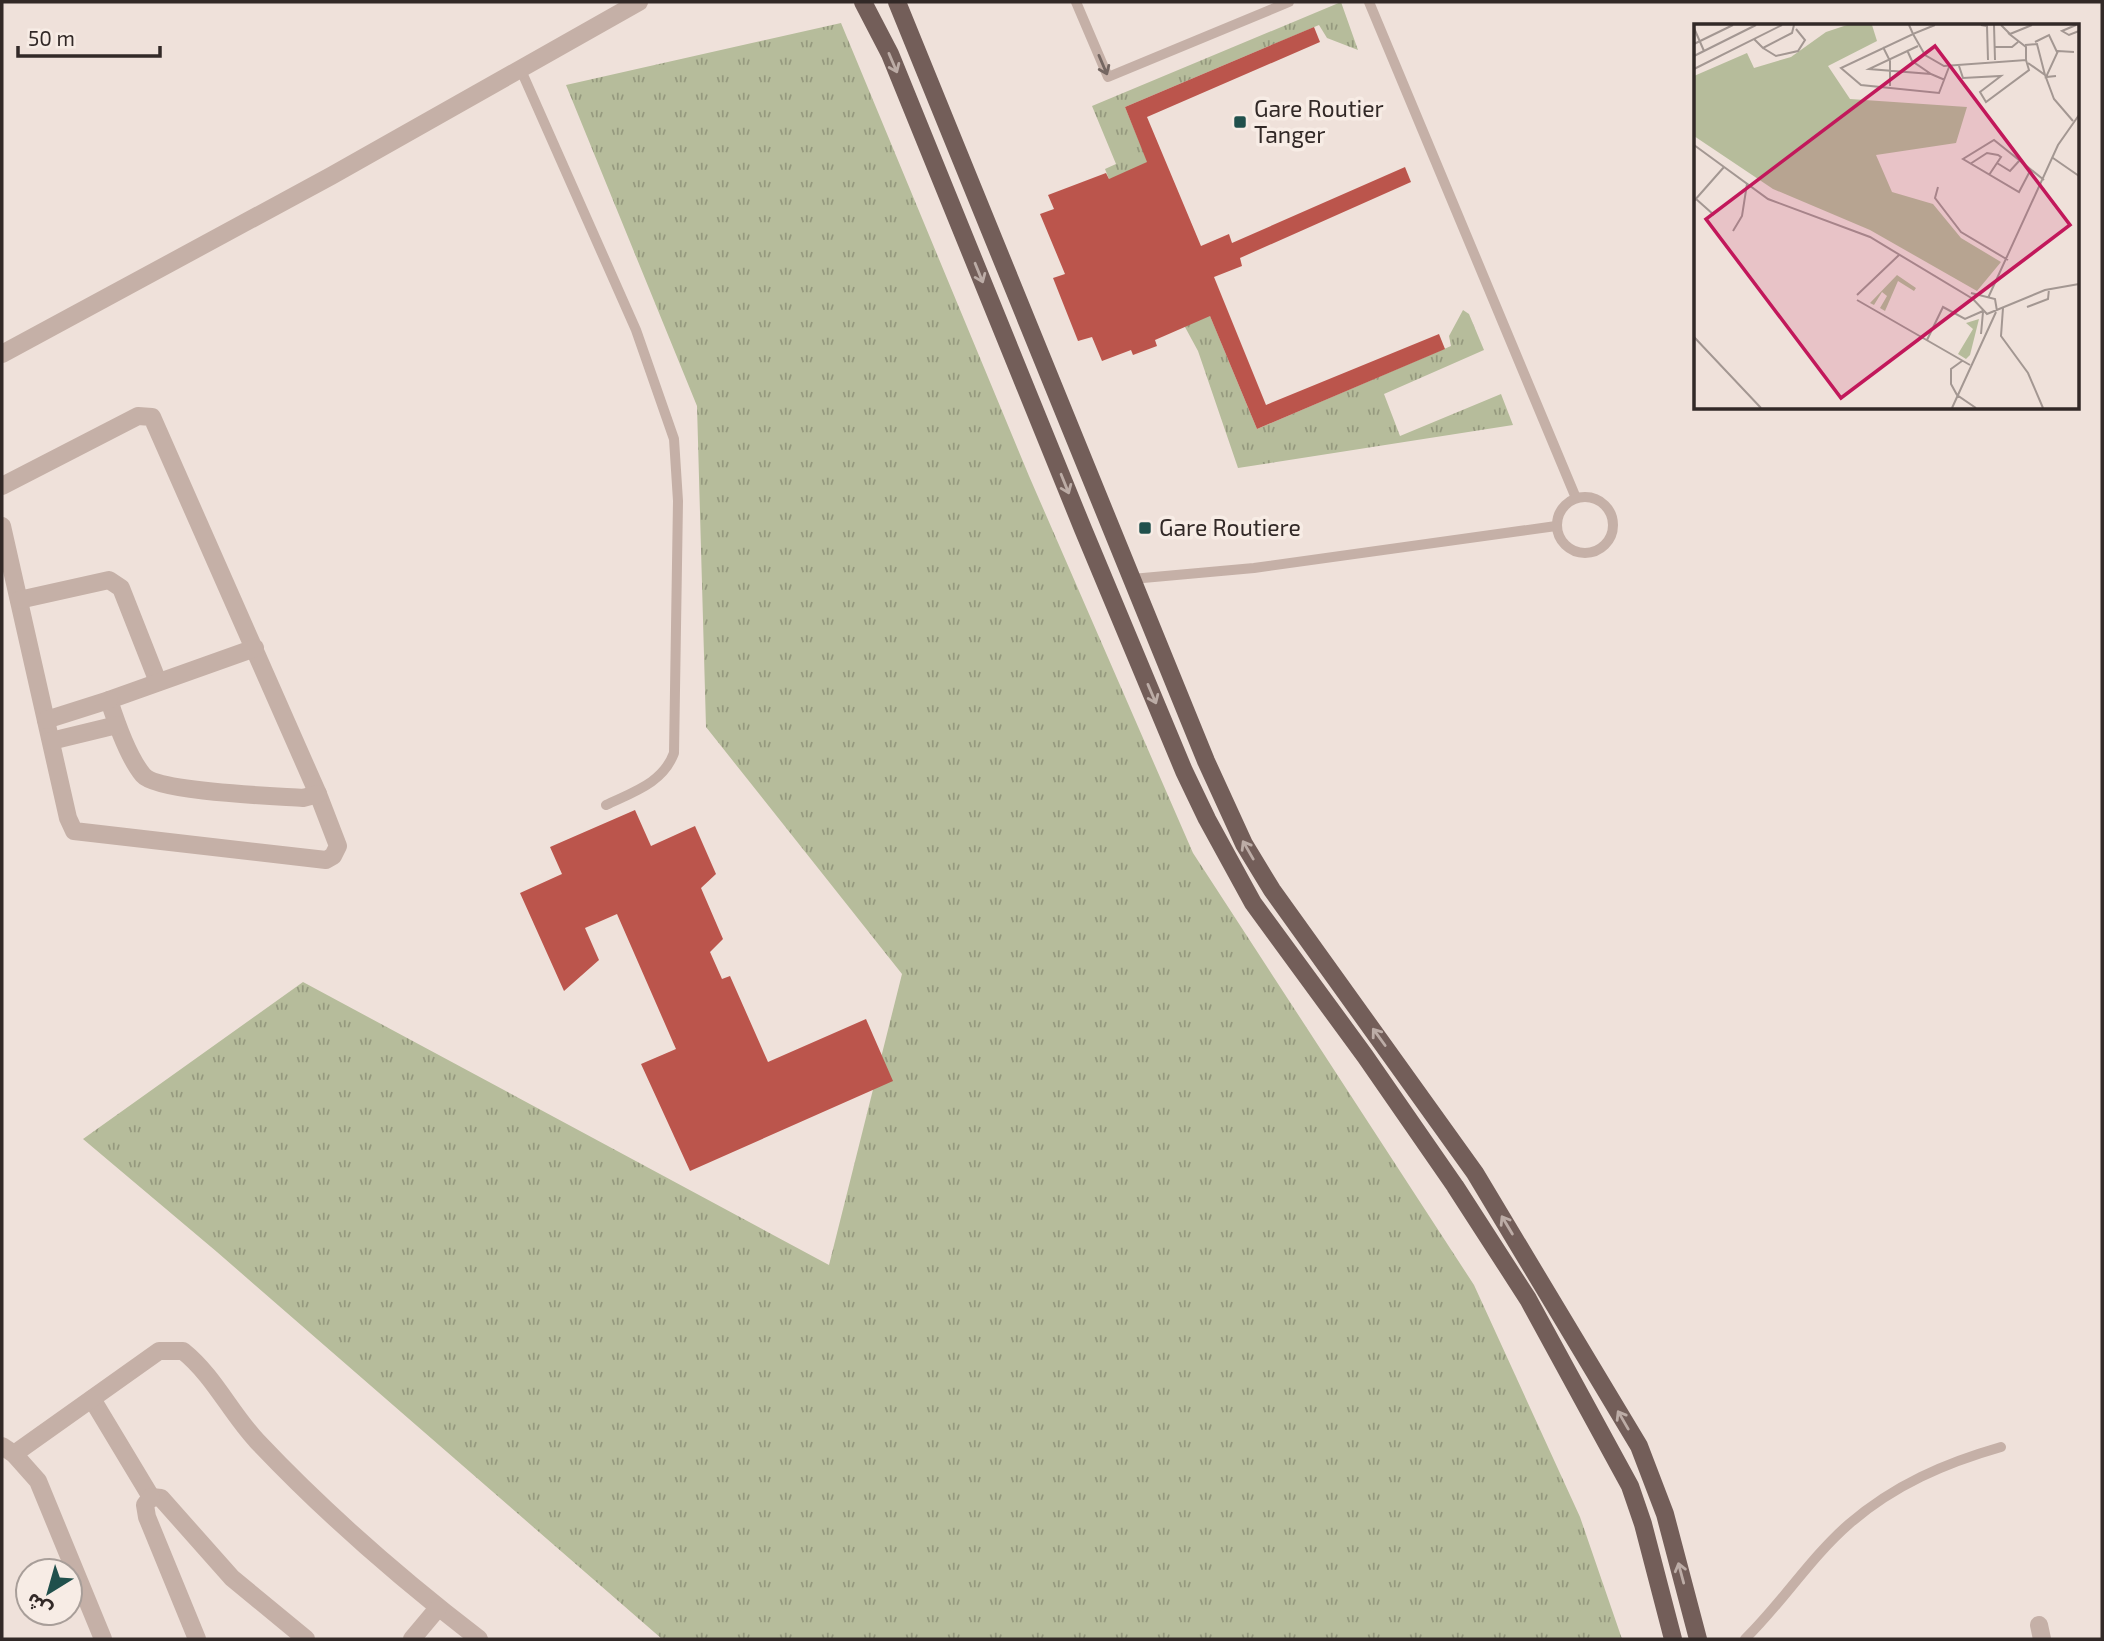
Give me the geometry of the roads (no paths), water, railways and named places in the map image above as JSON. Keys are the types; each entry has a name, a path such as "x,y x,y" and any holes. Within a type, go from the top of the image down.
{"main road":[{"path":"863,2 890,54 1104,580 1207,820 1254,903 1440,1165 1528,1299 1630,1486 1643,1524 1673,1639"},
{"path":"897,2 1206,761 1244,844 1272,890 1475,1173 1639,1446 1662,1504 1698,1639"}],"street":[{"path":"2,355 331,176 639,2"},
{"path":"2,486 138,416 152,417 318,794 338,846 337,852 326,860 83,835 74,831 2,526"},
{"path":"19,600 109,580 115,582 121,589 158,682"},
{"path":"46,720 255,648"},
{"path":"108,700 117,725 143,775 165,786 303,798 318,794"},
{"path":"51,741 117,725"},
{"path":"103,1639 38,1481 8,1450 92,1399 159,1351 183,1351 201,1366 254,1438 299,1483 438,1608 480,1639"},
{"path":"92,1399 151,1497"},
{"path":"151,1497 145,1505 147,1517 197,1639"},
{"path":"151,1497 161,1498 216,1562 306,1639"},
{"path":"412,1639 438,1608"}],"lane":[{"path":"1076,2 1108,77 1289,2"},
{"path":"1369,2 1576,498"},
{"path":"520,68 636,330 674,439 678,501 674,752 664,773 657,779 606,805"},
{"path":"1576,498 1594,498 1609,510 1612,519 1610,537 1597,550 1578,552 1563,542 1556,526 1560,510 1576,498"},
{"path":"1132,579 1254,568 1556,526"},
{"path":"1745,1639 1848,1525 1882,1498 1930,1472 2001,1447"}],"place":[{"name":"Gare Routier Tanger","path":"1240,122"},
{"name":"Gare Routiere","path":"1145,528"}]}
